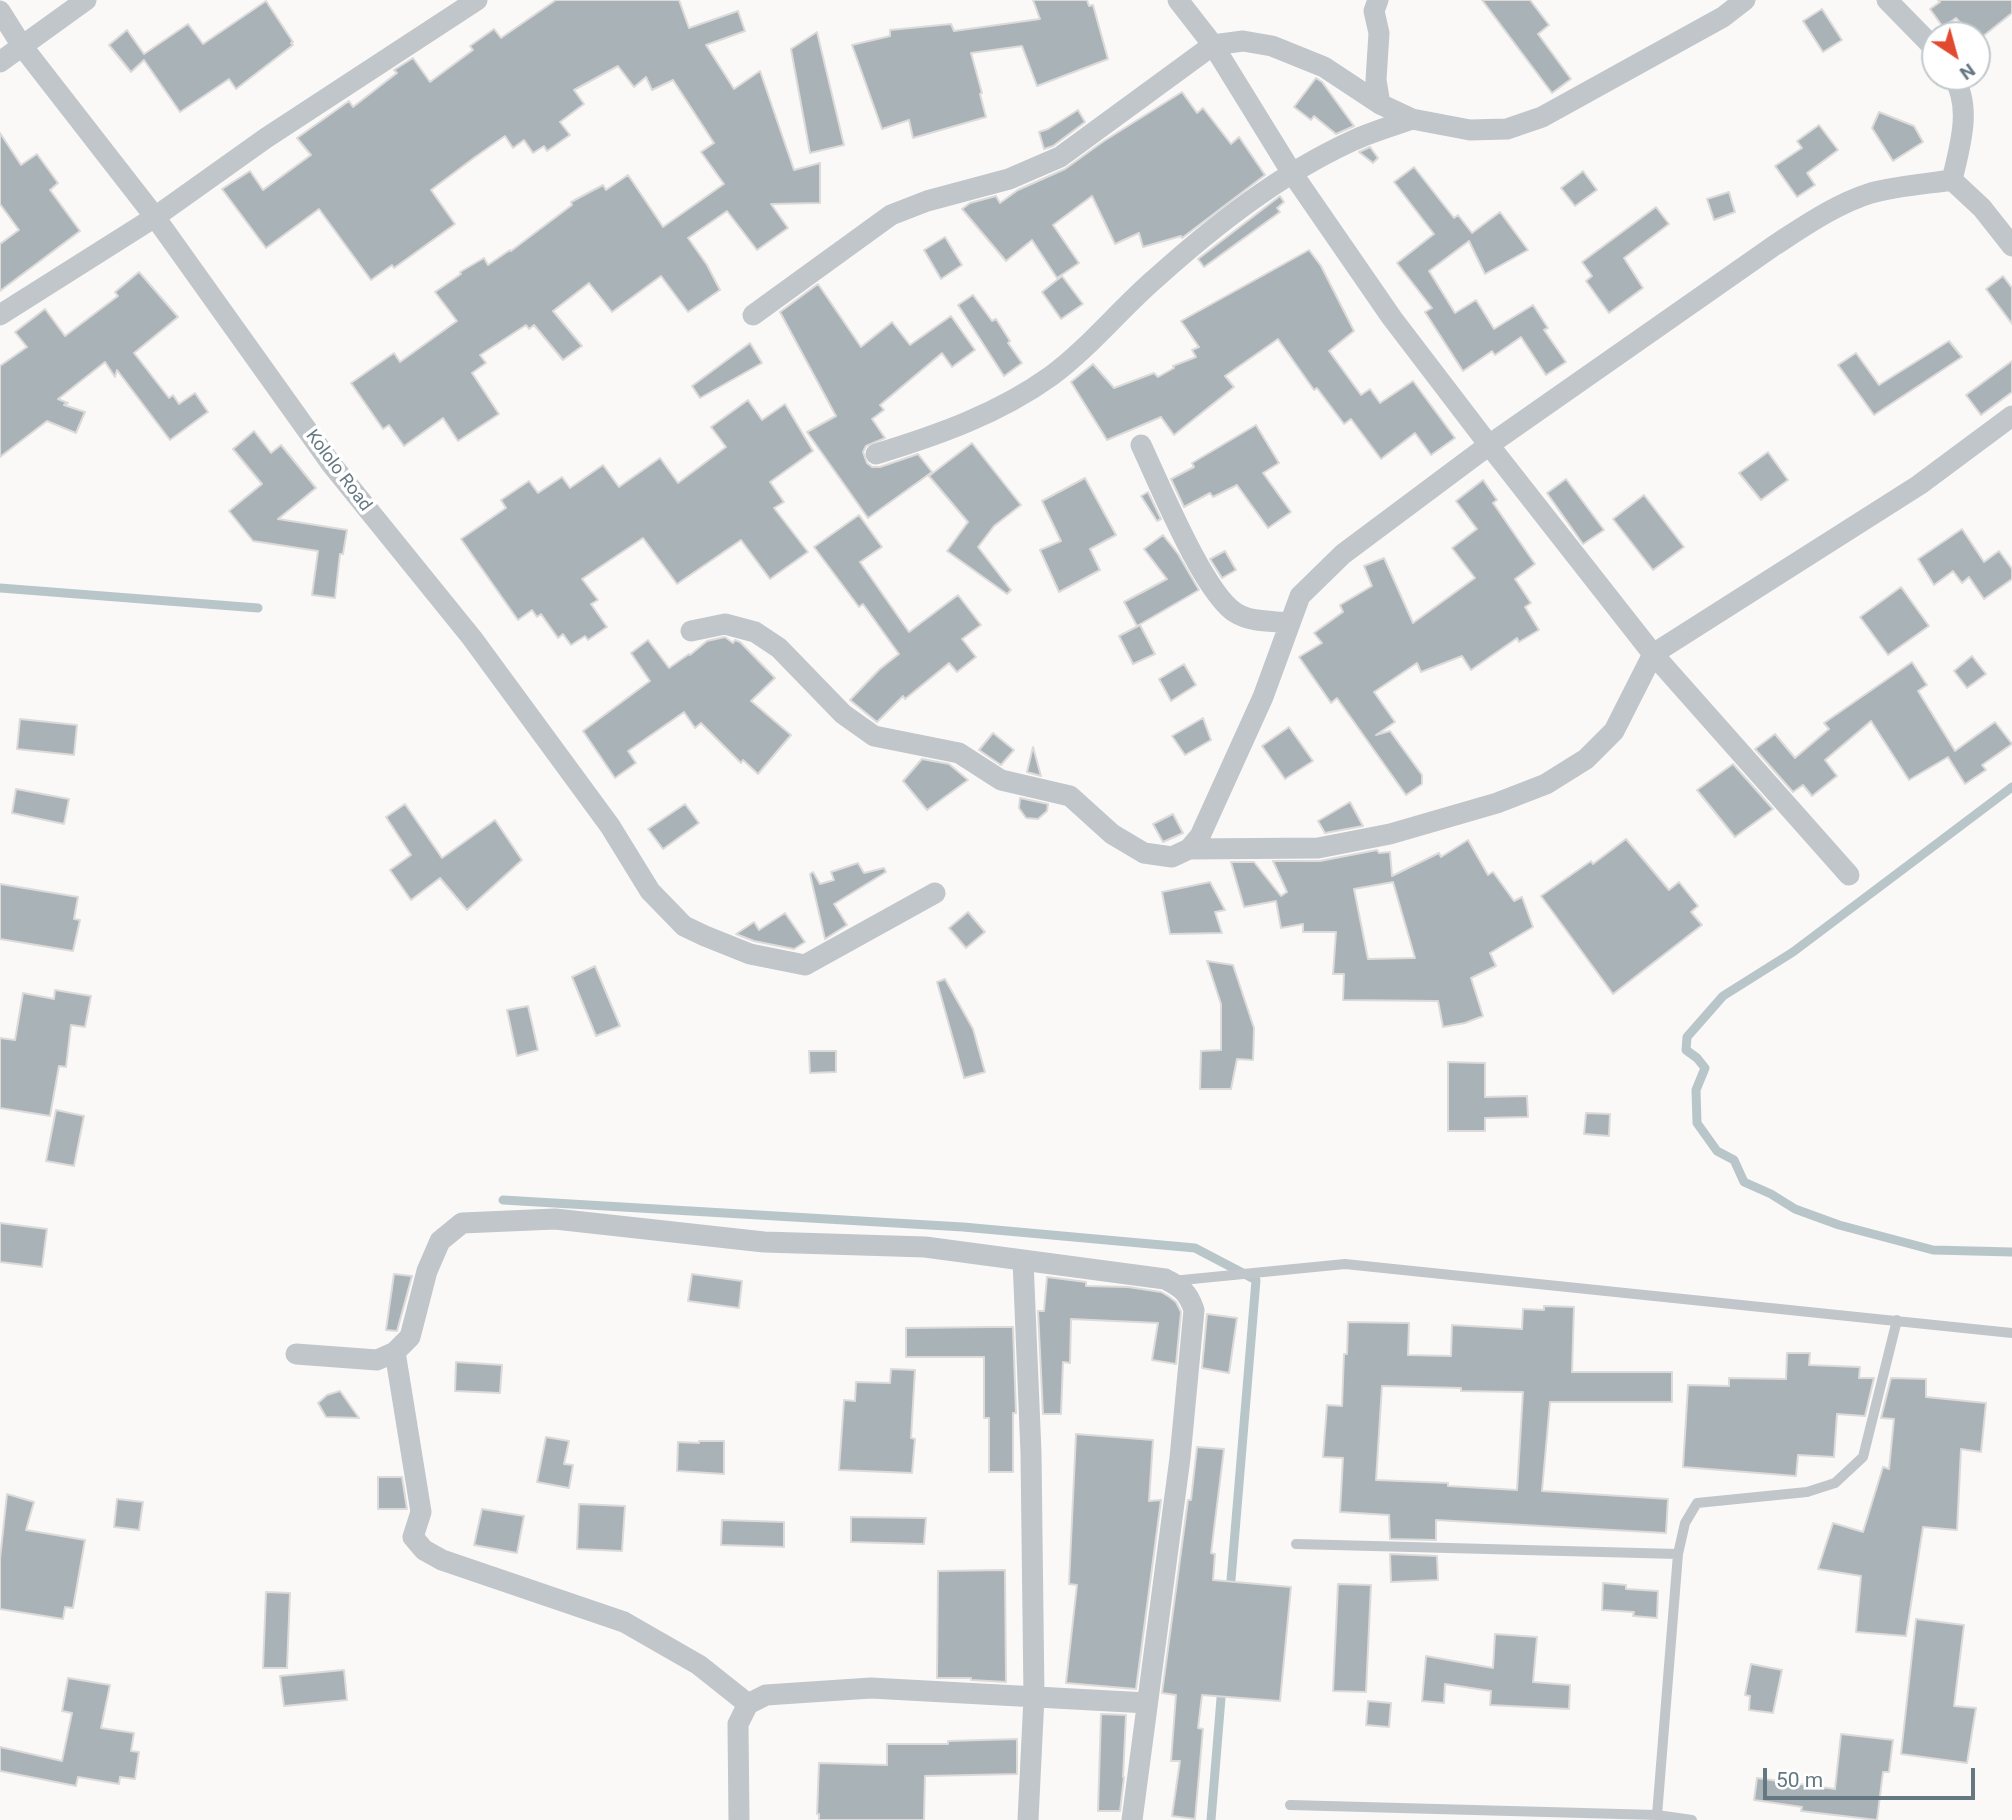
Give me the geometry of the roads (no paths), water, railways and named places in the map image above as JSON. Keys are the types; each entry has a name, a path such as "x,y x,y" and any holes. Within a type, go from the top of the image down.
{"street":[{"path":"0,62 86,0"},
{"path":"0,315 155,217 265,138 477,0"},
{"path":"1178,0 1213,46 1292,173 1392,318 1489,445 1653,654 1849,875"},
{"path":"1378,0 1374,11 1379,33 1376,80 1380,104"},
{"path":"753,314 891,215 927,201 1009,179 1060,157 1213,46 1243,41 1272,46 1324,68 1380,104 1412,119 1469,130 1507,130 1542,117 1723,17 1745,0"},
{"path":"1887,0 1921,35"},
{"name":"Kololo Road","path":"0,11 22,46 155,217 332,466 472,638 610,826 650,891 684,926 750,954 805,965 935,893"},
{"path":"1952,180 1963,132 1960,91"},
{"path":"876,454 938,435 995,410 1051,376 1089,344 1154,279 1223,222 1292,173 1353,140 1412,119"},
{"path":"1952,180 1982,208 2012,246"},
{"path":"691,631 725,624 755,632 779,648 843,714 874,736 959,754 1001,780 1070,796 1112,834 1144,853 1172,857 1189,849 1200,836 1263,697 1300,596 1343,554 1489,445 1824,214 1870,194 1903,186 1952,180"},
{"path":"1189,849 1318,848 1390,834 1497,803 1546,783 1586,759 1614,732 1653,654 1919,485 2012,416"},
{"path":"1141,445 1206,579 1225,605 1238,615 1289,623"},
{"path":"296,1354 377,1360 395,1352 410,1337 427,1271 440,1241 461,1223 555,1219 764,1242 925,1247 1165,1279 1182,1288 1189,1296 1194,1310 1180,1458 1132,1820"},
{"path":"1024,1260 1031,1453 1034,1697 1028,1820"},
{"path":"395,1352 421,1512 413,1538 424,1550 442,1560 624,1622 699,1665 748,1704"},
{"path":"739,1820 738,1724 748,1704 766,1695 871,1688 1147,1703"}],"lane":[{"path":"1169,1281 1345,1264 2012,1334"},
{"path":"1657,1815 1678,1554 1685,1523 1697,1503 1807,1492 1835,1483 1863,1457 1897,1320"},
{"path":"1296,1544 1678,1554"},
{"path":"1290,1805 1657,1815 1692,1820"}],"waterway":[{"path":"0,588 258,608"},
{"path":"2012,787 1793,952 1723,996 1687,1037 1686,1050 1705,1068 1696,1090 1697,1123 1717,1151 1734,1160 1744,1182 1795,1209 1839,1225 1933,1250 2012,1252"},
{"path":"503,1200 963,1227 1195,1248 1256,1280 1230,1592"},
{"path":"1211,1820 1222,1686"}]}
